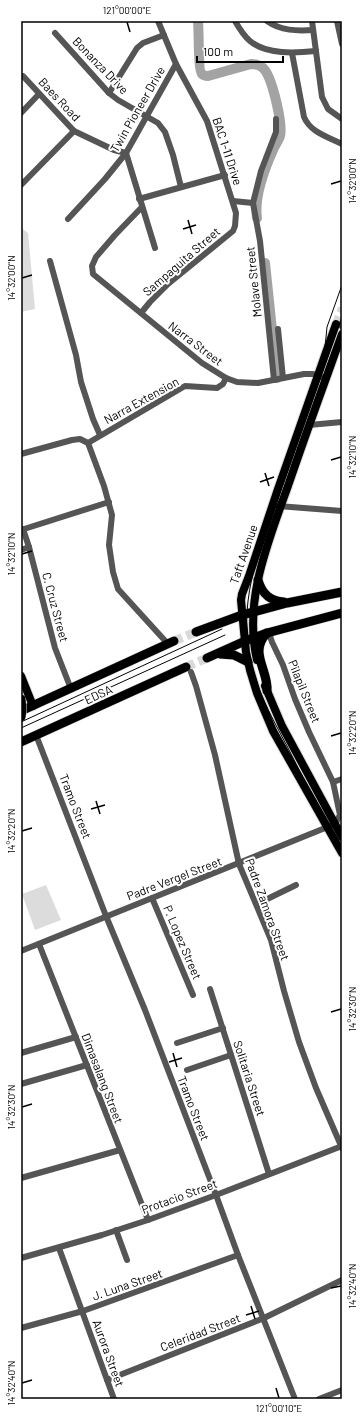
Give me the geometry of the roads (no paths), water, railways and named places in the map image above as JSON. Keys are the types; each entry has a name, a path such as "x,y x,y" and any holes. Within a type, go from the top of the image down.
{"highway":[{"path":"258,580 260,587 269,598 287,603"},
{"path":"196,632 242,615 287,603 342,592"},
{"path":"248,662 238,656 227,654 220,654 207,658 268,633 342,613"},
{"path":"267,692 268,686 261,665 259,650 261,639 268,633"},
{"name":"EDSA","path":"21,712 171,643"},
{"name":"EDSA","path":"21,742 188,670"},
{"path":"21,699 21,717"}],"main road":[{"name":"Taft Avenue","path":"339,325 322,378 276,506 258,580 249,640 248,662 257,693 273,731 332,826 342,837"},
{"name":"Taft Avenue","path":"322,378 342,334"},
{"name":"Taft Avenue","path":"312,404 309,425 242,594 242,615 267,692 282,726 332,826 342,853"},
{"path":"21,677 33,706"}],"street":[{"name":"BAC 1-11 Drive","path":"158,21 176,64 207,121 236,213 236,226"},
{"path":"235,21 250,41 264,48 292,53 316,51"},
{"path":"268,21 280,28 289,30 313,30"},
{"path":"312,21 322,97 328,109 342,119"},
{"path":"337,21 342,44"},
{"name":"Bonanza Drive","path":"55,33 109,93 118,100 158,123 165,132 181,187"},
{"path":"109,93 137,48 143,43 164,36"},
{"path":"292,53 304,117 307,124 321,134 342,144"},
{"name":"Twin Pioneer Drive","path":"68,219 105,179 126,153 176,64"},
{"name":"Baes Road","path":"22,76 74,131 114,150 126,153"},
{"path":"21,113 39,94"},
{"path":"232,201 253,203 261,171 276,132 276,119"},
{"path":"21,185 74,131"},
{"path":"126,153 155,248"},
{"path":"139,199 225,175"},
{"name":"Molave Street","path":"253,203 260,248 274,380"},
{"name":"Narra Street","path":"142,207 96,257 92,266 93,274 202,364 226,378 237,382 258,383 304,374 313,374 322,378"},
{"name":"Sampaguita Street","path":"141,313 168,284 233,231 236,226"},
{"path":"50,261 76,355 81,382 100,435"},
{"path":"278,329 283,378"},
{"name":"Narra Extension","path":"88,443 185,386 217,388 223,384 226,378"},
{"path":"309,425 342,422"},
{"path":"21,454 72,440 80,440 88,443 104,486 112,514 109,545 113,572 118,589 171,643"},
{"path":"22,529 109,502"},
{"path":"276,506 342,511"},
{"name":"C. Cruz Street","path":"22,529 29,547 55,648 71,689"},
{"path":"21,550 29,547"},
{"name":"Pilapil Street","path":"268,633 283,665 309,732 333,782 340,815 332,826"},
{"name":"Padre Zamora Street","path":"188,670 196,686 215,755 239,864 272,944 295,1031 316,1088 342,1147"},
{"name":"Tramo Street","path":"36,735 106,916 145,1010 238,1255 295,1399"},
{"path":"333,782 342,779"},
{"name":"Padre Vergel Street","path":"21,951 332,826"},
{"path":"256,904 296,885"},
{"name":"P. Lopez Street","path":"152,898 193,995"},
{"name":"Dimasalang Street","path":"39,944 148,1220"},
{"name":"Solitaria Street","path":"210,989 269,1174"},
{"path":"177,1043 223,1028"},
{"path":"21,1053 76,1037"},
{"path":"187,1070 231,1055"},
{"path":"21,1084 87,1065"},
{"name":"Protacio Street","path":"21,1258 59,1248 148,1220 342,1147"},
{"path":"21,1178 120,1150"},
{"path":"116,1230 127,1260"},
{"name":"Aurora Street","path":"59,1248 114,1399"},
{"name":"J. Luna Street","path":"21,1328 83,1311 238,1255"},
{"name":"Celeridad Street","path":"107,1380 264,1318 342,1280"},
{"path":"319,1399 342,1390"}],"waterway":[{"path":"198,21 199,58 202,74 204,76 208,76 251,64 259,65 262,67 270,80 276,100 280,121 280,136 270,157 261,183 257,201 257,218"},
{"path":"265,263 277,378"}],"tunnel":[{"path":"336,324 342,308"},
{"path":"174,641 196,632"},
{"path":"186,667 207,658"}],"tram line":[{"path":"324,358 327,327 342,285"},
{"path":"342,317 257,558 247,612 247,634 250,659 258,685 274,722 342,848"},
{"path":"21,722 222,629"},
{"path":"21,728 225,635"}]}
